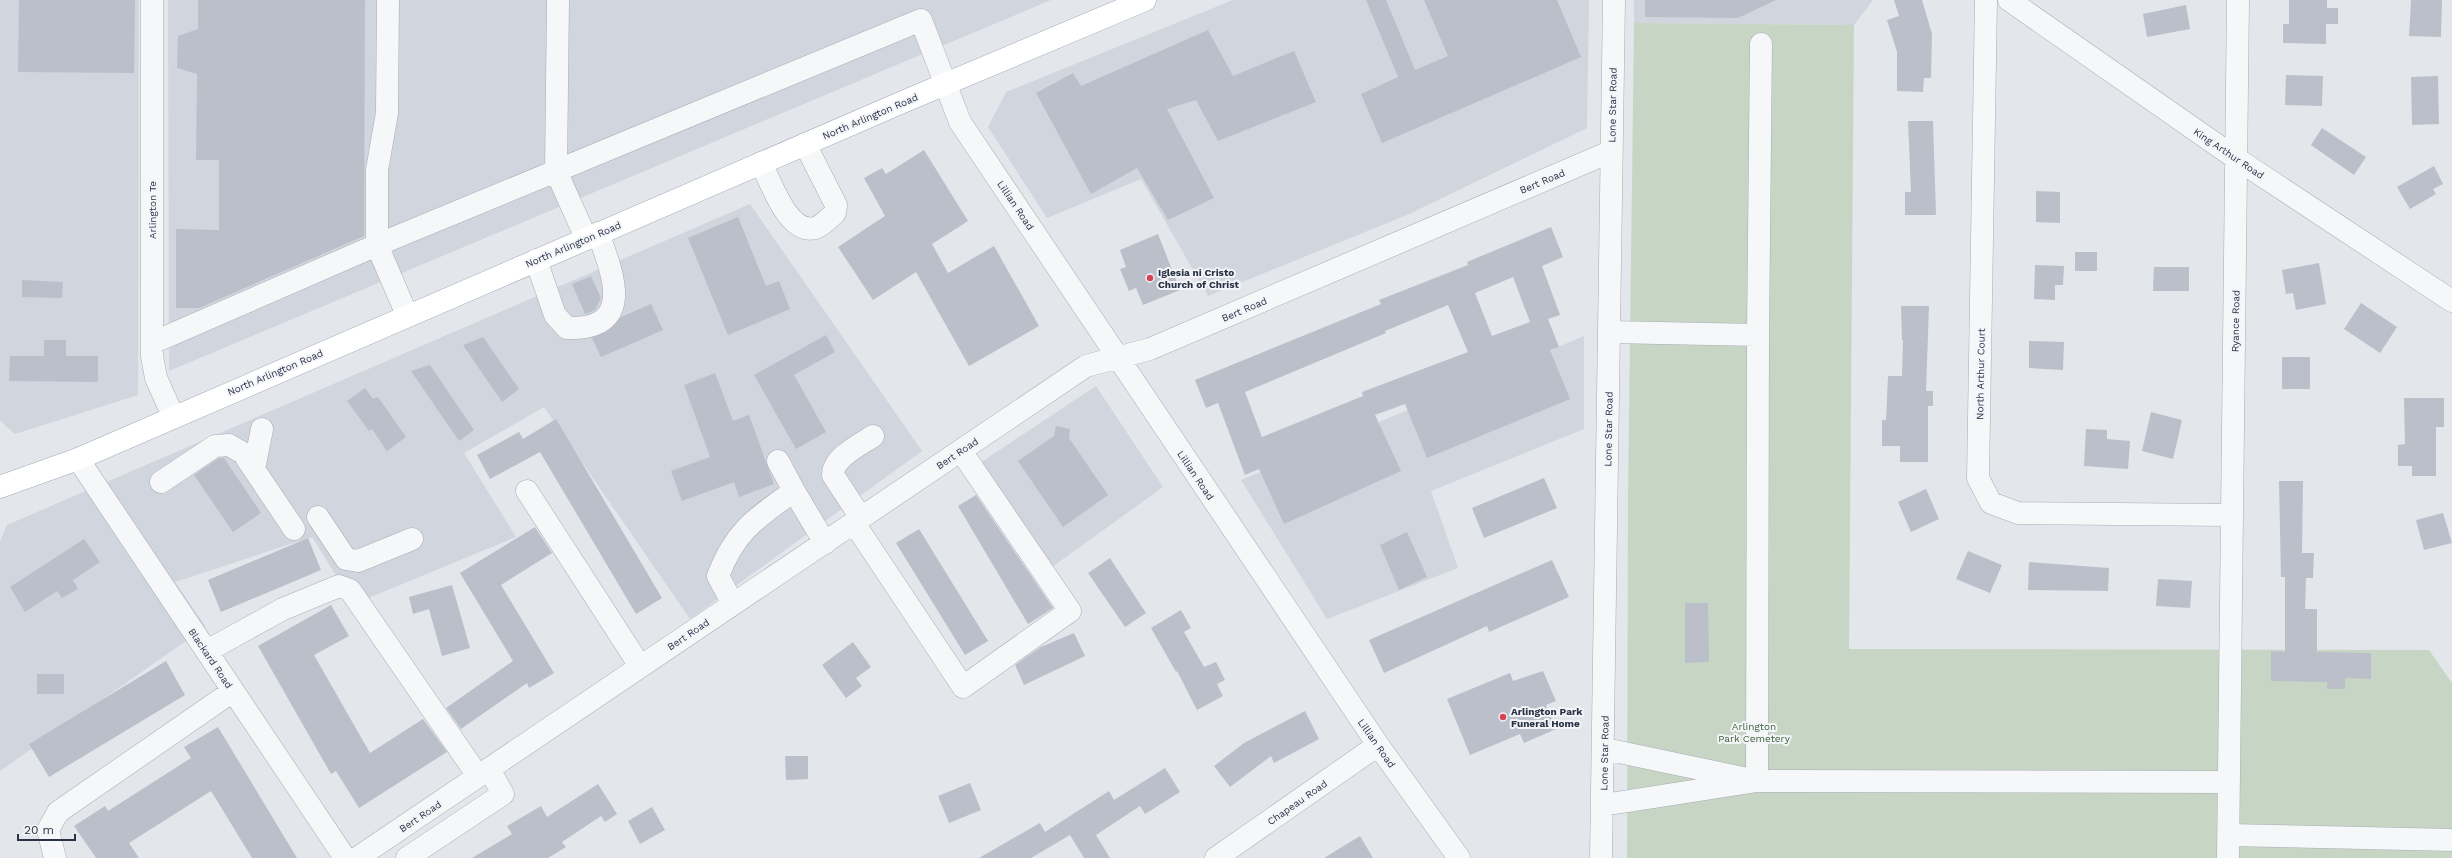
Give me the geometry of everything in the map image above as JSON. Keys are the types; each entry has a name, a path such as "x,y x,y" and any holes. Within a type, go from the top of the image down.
{"main road":[{"name":"North Arlington Road","path":"0,486 78,459 173,416 407,315 945,84 1145,0"}],"street":[{"name":"Arlington Te","path":"152,0 152,343 156,378 173,416"},
{"path":"388,0 387,113 377,170 377,245 407,315"},
{"path":"536,260 555,315 567,328 592,325 608,317 614,306 614,278 556,171 558,0"},
{"name":"Lone Star Road","path":"1601,858 1605,749 1614,0"},
{"name":"North Arthur Court","path":"1986,0 1978,478 1991,503 2018,513 2231,515"},
{"name":"King Arthur Road","path":"2009,0 2237,159 2452,301"},
{"name":"Ryance Road","path":"2228,858 2238,0"},
{"name":"Lillian Road","path":"556,171 921,20 960,122 1378,745 1459,858"},
{"path":"1757,781 1758,335 1761,44"},
{"path":"761,163 786,213 797,226 803,229 817,227 835,213 836,205 805,144"},
{"name":"Bert Road","path":"357,858 1086,366 1150,349 1612,151"},
{"path":"152,343 377,245 556,171"},
{"path":"1610,332 1758,335"},
{"path":"254,469 262,429"},
{"path":"873,436 838,461 832,470 833,474 857,521 963,687 1070,611 961,451"},
{"path":"161,482 215,446 229,445 243,453 294,529"},
{"name":"Blackard Road","path":"78,459 345,858"},
{"path":"778,461 825,543"},
{"path":"527,491 640,666"},
{"path":"733,604 718,576 726,554 751,522 794,491"},
{"path":"318,517 346,558 358,561 412,539"},
{"path":"207,651 283,609 339,586 350,590 484,773 503,794 407,858"},
{"path":"55,858 48,830 58,812 233,691"},
{"name":"Chapeau Road","path":"1216,858 1378,745"},
{"path":"1605,749 1757,781"},
{"path":"1603,805 1757,781 2229,782"},
{"path":"2229,835 2452,840"}],"shaded area":[{"path":"0,0 139,0 138,395 15,434 0,421"},
{"path":"168,0 1051,0 169,371"},
{"path":"1233,0 1589,0 1587,128 1407,215 1208,296 1141,179 1047,218 988,127 1006,92"},
{"path":"1634,0 1873,0 1854,25 1634,23"},
{"path":"750,204 922,451 690,619 544,407 464,453 516,537 354,604 312,537 175,582 206,627 0,771 0,541 7,525"},
{"path":"1584,336 1584,429 1431,491 1458,568 1327,619 1241,480"},
{"path":"1096,386 1163,487 1048,570 980,463"}],"green space":[{"name":"Arlington Park Cemetery","path":"1634,23 1854,25 1849,649 2429,650 2452,683 2452,858 1627,858 1628,499"}],"building":[{"path":"19,0 135,0 134,73 18,72"},
{"path":"198,0 365,0 364,236 199,308 176,308 176,229 219,230 219,160 196,160 197,74 177,68 178,36 198,29"},
{"path":"1366,0 1386,0 1415,70 1448,56 1424,0 1557,0 1581,57 1382,143 1361,94 1398,77"},
{"path":"1645,0 1776,0 1738,18 1645,17"},
{"path":"1894,0 1922,0 1932,34 1931,78 1924,78 1923,92 1897,91 1897,52 1887,20 1899,16"},
{"path":"2289,0 2327,0 2327,8 2338,8 2338,24 2326,24 2326,44 2283,43 2283,24 2289,24"},
{"path":"2411,0 2442,0 2441,37 2409,36"},
{"path":"2186,5 2190,29 2147,37 2143,14"},
{"path":"1208,30 1233,76 1294,51 1316,102 1218,141 1196,100 1167,109 1214,198 1168,220 1137,168 1091,194 1036,93 1073,73 1081,86"},
{"path":"2286,75 2323,76 2322,106 2285,105"},
{"path":"2438,76 2439,124 2412,125 2411,77"},
{"path":"1908,121 1933,121 1936,215 1905,215 1905,192 1911,192"},
{"path":"2322,128 2366,157 2354,175 2311,145"},
{"path":"924,150 968,221 932,244 948,273 994,246 1039,326 969,366 916,272 873,300 838,247 885,216 864,178 882,168 886,174"},
{"path":"2434,166 2443,184 2433,189 2436,194 2410,209 2397,187"},
{"path":"2036,191 2060,192 2060,223 2036,222"},
{"path":"738,217 766,286 779,281 790,309 728,335 688,238"},
{"path":"1551,227 1563,257 1542,266 1560,315 1548,319 1559,347 1550,350 1570,399 1427,458 1405,404 1375,415 1401,471 1284,524 1259,469 1245,475 1218,403 1206,408 1195,380 1381,304 1379,300 1468,265 1467,262","holes":["1513,277 1530,322 1492,336 1475,293","1448,305 1468,352 1362,392 1363,396 1262,437 1245,392 1386,333 1385,331"]},
{"name":"Iglesia ni Cristo Church of Christ","path":"1158,234 1180,290 1143,305 1136,288 1129,291 1120,269 1126,267 1120,250"},
{"path":"2075,252 2097,252 2097,271 2075,271"},
{"path":"2319,263 2326,304 2296,310 2293,293 2286,294 2282,270"},
{"path":"2035,265 2064,266 2063,285 2055,285 2055,300 2034,299"},
{"path":"2154,267 2189,267 2189,291 2153,291"},
{"path":"591,276 601,298 595,310 585,314 572,284"},
{"path":"22,280 63,282 62,298 22,297"},
{"path":"2361,303 2397,327 2380,353 2344,329"},
{"path":"651,304 663,330 601,357 592,338 608,331 621,317"},
{"path":"1901,306 1929,306 1926,391 1933,391 1933,406 1928,406 1928,462 1900,462 1900,446 1882,446 1882,420 1886,420 1888,376 1902,376 1903,340"},
{"path":"826,335 835,352 794,375 826,432 796,449 754,375"},
{"path":"483,337 519,389 502,402 463,345"},
{"path":"44,340 66,340 66,356 98,356 98,382 9,381 10,356 44,356"},
{"path":"2029,341 2064,342 2063,370 2029,368"},
{"path":"2282,357 2310,357 2310,389 2282,389"},
{"path":"430,365 474,430 459,441 411,371"},
{"path":"715,373 733,421 749,415 774,484 739,497 734,482 682,501 671,471 710,457 684,385"},
{"path":"365,388 373,399 378,397 406,437 387,451 372,429 369,431 347,401"},
{"path":"2404,398 2444,398 2444,427 2436,427 2436,476 2412,476 2412,466 2398,466 2398,445 2405,444"},
{"path":"2151,412 2182,420 2173,459 2142,451"},
{"path":"556,419 662,598 636,614 540,452 490,479 477,455 519,432 523,439"},
{"path":"1056,426 1070,429 1069,438 1108,495 1063,527 1018,461 1054,436"},
{"path":"2086,429 2107,430 2107,439 2130,441 2128,469 2084,466"},
{"path":"219,458 224,458 261,513 233,532 194,475"},
{"path":"1544,478 1557,508 1484,538 1472,508"},
{"path":"2279,481 2303,481 2302,553 2314,553 2313,578 2306,578 2305,609 2317,609 2317,652 2371,653 2371,679 2345,678 2345,689 2327,689 2327,682 2271,681 2271,651 2285,652 2285,577 2281,577"},
{"path":"1926,489 1939,519 1911,532 1898,502"},
{"path":"976,495 1053,608 1028,624 958,506"},
{"path":"2443,513 2452,543 2424,550 2416,520"},
{"path":"535,527 552,553 501,585 554,673 529,688 527,683 461,729 446,708 513,661 460,573"},
{"path":"919,529 988,641 965,655 896,543"},
{"path":"1407,532 1427,577 1399,590 1380,545"},
{"path":"308,538 321,570 221,612 208,580"},
{"path":"84,539 100,562 73,580 78,589 62,598 57,591 25,612 10,587"},
{"path":"1968,551 2002,565 1990,593 1956,579"},
{"path":"1110,558 1146,613 1125,627 1088,573"},
{"path":"1552,560 1569,597 1489,632 1487,626 1384,673 1369,640"},
{"path":"2029,562 2109,568 2108,591 2028,590"},
{"path":"2158,579 2192,581 2190,608 2156,606"},
{"path":"452,585 470,648 442,656 429,609 413,614 409,597"},
{"path":"1685,603 1708,603 1709,662 1685,663"},
{"path":"331,605 349,636 314,655 370,753 423,719 447,752 359,808 336,771 331,774 258,646"},
{"path":"1181,610 1191,628 1184,632 1204,667 1216,662 1225,680 1217,684 1223,696 1197,710 1177,671 1176,672 1151,628"},
{"path":"1074,633 1085,656 1024,685 1015,665 1041,647"},
{"path":"853,642 871,667 856,678 862,686 846,698 822,665"},
{"path":"166,661 185,695 49,777 29,744"},
{"name":"Arlington Park Funeral Home","path":"1543,671 1556,701 1546,705 1556,729 1524,743 1520,734 1470,755 1447,699 1510,673 1513,681"},
{"path":"37,674 64,674 64,694 37,694"},
{"path":"1305,711 1319,739 1274,763 1271,756 1230,787 1214,766 1244,743"},
{"path":"218,727 297,858 252,858 211,791 129,843 139,858 96,858 74,826 105,806 108,811 191,758 184,747"},
{"path":"785,756 808,756 808,779 786,780"},
{"path":"1165,768 1180,792 1145,814 1140,806 1096,835 1110,858 1084,858 1070,835 1031,858 979,858 1040,823 1045,832 1109,791 1114,800"},
{"path":"970,783 981,810 949,823 938,796"},
{"path":"598,784 617,814 605,822 601,816 562,842 566,847 548,858 472,858 512,834 507,826 541,806 547,817"},
{"path":"652,807 665,830 640,844 628,821"},
{"path":"1360,836 1373,858 1324,858"}],"place":[{"name":"Iglesia ni Cristo Church of Christ","path":"1150,278"},
{"name":"Arlington Park Funeral Home","path":"1503,717"}]}
